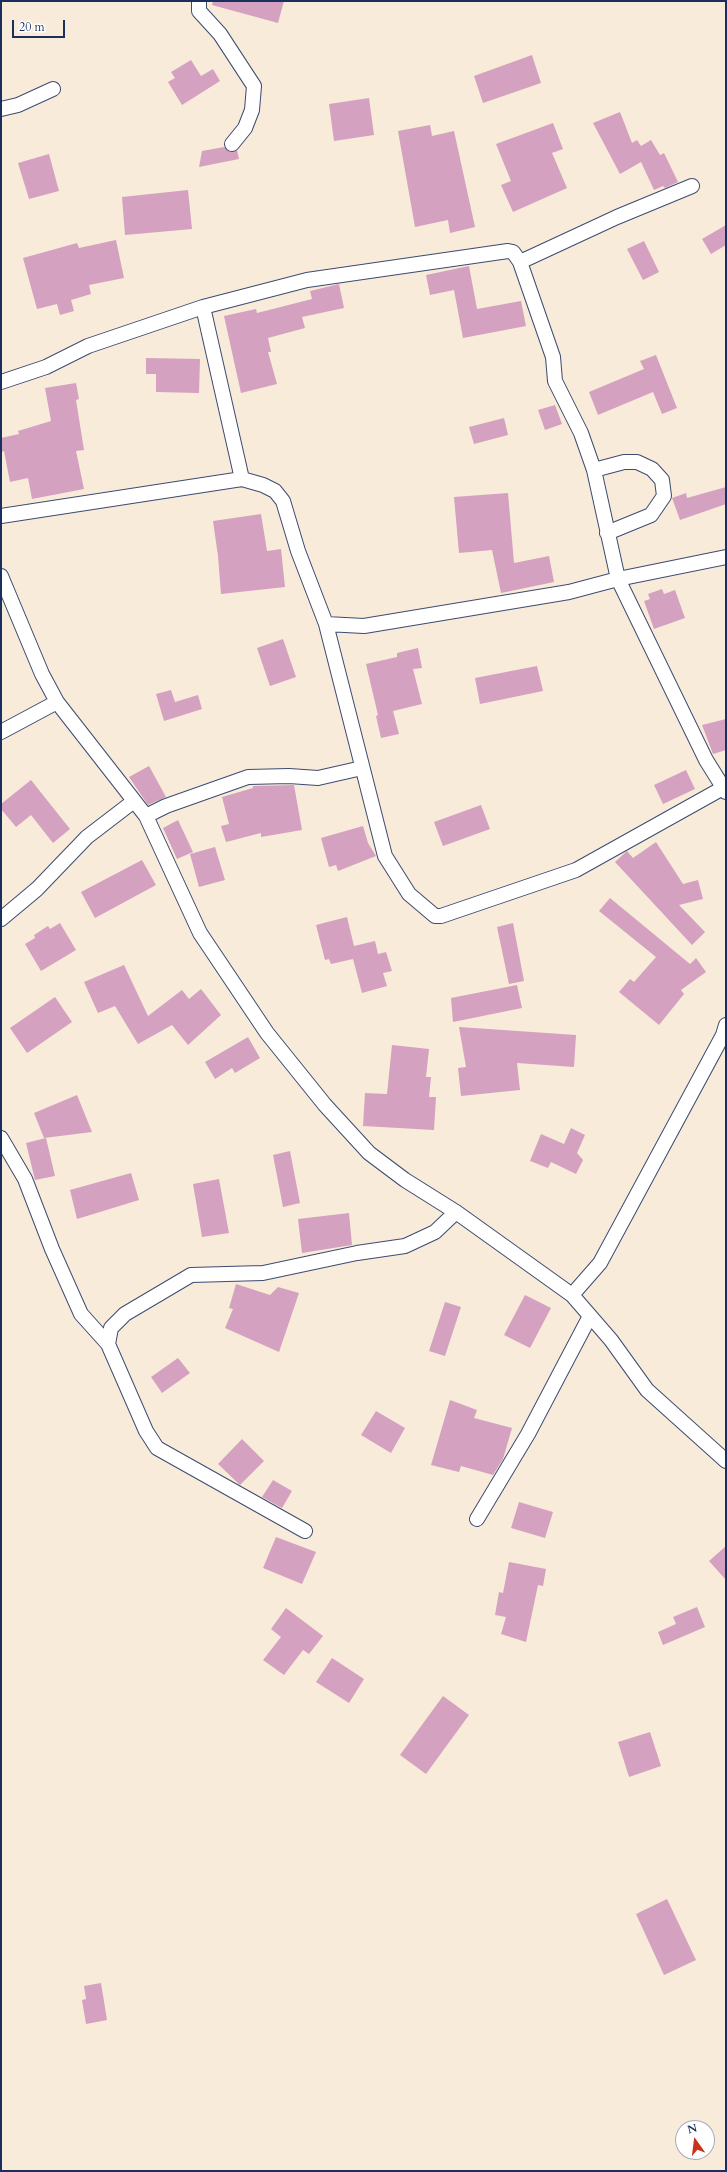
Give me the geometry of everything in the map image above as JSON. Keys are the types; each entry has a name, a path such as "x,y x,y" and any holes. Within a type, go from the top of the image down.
{"street":[{"path":"199,1 199,11 220,34 254,86 252,110 245,128 232,144"},
{"path":"1,109 18,105 53,89"},
{"path":"520,262 617,217 692,186"},
{"path":"1,382 46,367 88,346 203,307 307,280 485,254 508,251 513,252 520,262 552,357 555,381 581,433 594,470 618,579 706,760 725,790 576,870 441,916 435,916 409,894 385,856 326,624 298,551 283,501 275,491 263,485 242,479 1,516"},
{"path":"203,307 242,479"},
{"path":"594,470 624,462 637,462 652,469 662,480 664,496 651,515 607,533"},
{"path":"326,624 364,626 569,592 618,579 726,557"},
{"path":"1,576 42,674 57,702 146,816 200,933 267,1033 325,1105 369,1153 405,1180 456,1212 572,1295 611,1340 647,1390 726,1461"},
{"path":"1,732 57,702"},
{"path":"146,816 173,803 248,777 289,776 318,778 362,768"},
{"path":"1,919 37,889 86,837 134,801"},
{"path":"572,1295 600,1263 725,1033"},
{"path":"1,1138 25,1179 52,1249 81,1314 108,1344 146,1431 157,1448 305,1532"},
{"path":"108,1344 111,1328 125,1314 191,1275 263,1273 357,1253 405,1246 435,1232 456,1212"},
{"path":"477,1519 528,1434 590,1316"}],"building":[{"path":"213,1 284,1 278,23 212,5"},
{"path":"532,55 541,83 483,103 474,76"},
{"path":"191,60 201,76 213,69 220,81 182,105 168,82 175,78 171,72"},
{"path":"369,98 374,135 334,141 329,104"},
{"path":"620,112 632,143 637,140 641,146 651,140 660,155 664,153 678,182 665,188 663,186 654,190 641,162 620,174 593,123"},
{"path":"553,123 563,149 552,153 567,188 513,212 501,185 511,181 496,144"},
{"path":"430,125 432,136 454,131 475,227 450,233 448,220 415,227 398,131"},
{"path":"224,147 230,152 237,150 239,159 199,167 202,151"},
{"path":"49,154 59,191 29,199 18,163"},
{"path":"188,190 192,229 125,235 122,197"},
{"path":"726,225 726,245 711,254 702,239"},
{"path":"116,240 124,278 89,285 91,294 71,300 74,311 60,315 57,304 37,309 23,258 77,243 79,248"},
{"path":"644,241 659,272 643,280 627,249"},
{"path":"469,266 477,309 521,301 526,326 463,338 454,290 430,295 426,275"},
{"path":"339,284 344,308 302,317 305,328 268,338 271,352 268,352 277,384 241,393 224,316 256,309 257,313 312,299 310,291"},
{"path":"656,355 677,408 662,414 653,392 598,415 589,392 644,369 640,361"},
{"path":"146,358 200,359 199,393 156,392 156,374 146,374"},
{"path":"76,383 79,399 76,400 84,450 76,451 84,489 32,499 28,478 10,482 4,451 1,452 1,438 19,434 18,431 51,421 45,388"},
{"path":"555,405 562,424 545,430 538,410"},
{"path":"504,418 508,435 474,444 469,427"},
{"path":"726,487 726,504 680,520 672,498 686,493 687,498"},
{"path":"508,493 514,563 549,556 554,582 501,593 492,550 459,553 454,497"},
{"path":"261,514 267,551 281,549 285,587 221,594 213,521"},
{"path":"662,589 664,594 675,590 685,618 654,629 644,601 650,599 648,594"},
{"path":"283,639 296,677 270,686 257,648"},
{"path":"418,648 422,668 413,669 422,704 393,711 399,734 381,738 376,716 378,715 366,664 397,657 397,653"},
{"path":"537,666 543,691 480,704 475,678"},
{"path":"171,690 175,702 198,695 202,709 164,721 156,694"},
{"path":"726,719 726,750 713,754 702,725"},
{"path":"149,766 166,797 148,805 129,777"},
{"path":"686,770 695,789 663,804 654,785"},
{"path":"31,780 70,829 53,843 31,815 16,827 1,809 1,804"},
{"path":"294,785 302,830 261,837 261,833 226,842 221,826 229,824 222,797 253,788 253,786"},
{"path":"481,805 490,829 443,846 434,822"},
{"path":"178,820 193,852 177,859 163,828"},
{"path":"363,826 368,843 376,856 338,871 336,865 329,867 321,838"},
{"path":"656,842 683,884 698,880 703,899 679,905 705,932 692,945 615,862 627,851 633,858"},
{"path":"215,847 225,880 199,887 190,854"},
{"path":"142,860 156,885 95,918 81,892"},
{"path":"610,898 690,964 696,958 706,972 681,990 684,994 659,1025 619,992 630,979 634,982 656,957 599,911"},
{"path":"347,917 354,946 375,941 378,954 386,952 392,971 383,973 387,986 362,993 353,959 331,964 329,959 325,960 316,925"},
{"path":"60,923 76,950 41,971 25,944 35,938 34,935 48,926 50,929"},
{"path":"513,923 524,981 509,984 497,927"},
{"path":"124,965 148,1016 182,990 189,999 201,989 221,1015 188,1045 172,1025 138,1044 115,1006 98,1013 84,982"},
{"path":"517,985 522,1008 453,1022 451,998"},
{"path":"55,997 72,1022 27,1053 10,1028"},
{"path":"459,1027 576,1035 574,1067 517,1063 520,1090 461,1096 458,1068 466,1067"},
{"path":"248,1037 260,1058 235,1073 232,1068 215,1079 205,1062"},
{"path":"392,1045 429,1049 426,1077 431,1077 429,1097 436,1097 434,1130 363,1126 365,1093 387,1094"},
{"path":"77,1095 92,1132 44,1138 34,1113"},
{"path":"571,1128 585,1135 577,1153 583,1160 576,1174 551,1162 548,1168 530,1161 541,1134 564,1144"},
{"path":"46,1138 55,1176 35,1180 26,1143"},
{"path":"290,1151 300,1203 283,1207 273,1155"},
{"path":"131,1173 139,1200 77,1219 70,1190"},
{"path":"219,1179 229,1233 202,1237 193,1184"},
{"path":"349,1213 352,1245 302,1253 298,1219"},
{"path":"236,1284 270,1295 278,1287 299,1293 279,1352 225,1328 233,1309 229,1308"},
{"path":"525,1295 551,1308 530,1348 504,1335"},
{"path":"445,1302 461,1307 445,1356 429,1351"},
{"path":"178,1358 190,1373 162,1393 151,1377"},
{"path":"450,1400 477,1410 474,1418 512,1428 503,1459 493,1475 461,1466 459,1472 431,1465"},
{"path":"376,1411 405,1428 391,1453 361,1435"},
{"path":"242,1439 264,1461 240,1485 218,1464"},
{"path":"273,1480 292,1491 282,1508 262,1497"},
{"path":"519,1502 553,1512 545,1538 511,1528"},
{"path":"276,1537 316,1552 302,1584 263,1568"},
{"path":"726,1546 726,1580 709,1561"},
{"path":"509,1562 546,1569 543,1586 538,1585 526,1642 501,1634 506,1617 495,1615 499,1592 503,1593"},
{"path":"697,1607 705,1627 663,1645 658,1632 676,1624 673,1617"},
{"path":"286,1608 323,1636 309,1654 303,1650 284,1675 263,1660 281,1637 271,1629"},
{"path":"332,1658 364,1679 349,1703 316,1682"},
{"path":"443,1696 469,1715 426,1774 400,1755"},
{"path":"650,1732 661,1766 629,1777 618,1742"},
{"path":"667,1899 696,1960 664,1975 636,1914"},
{"path":"101,1983 107,2020 86,2024 82,2000 86,1999 84,1986"}]}
